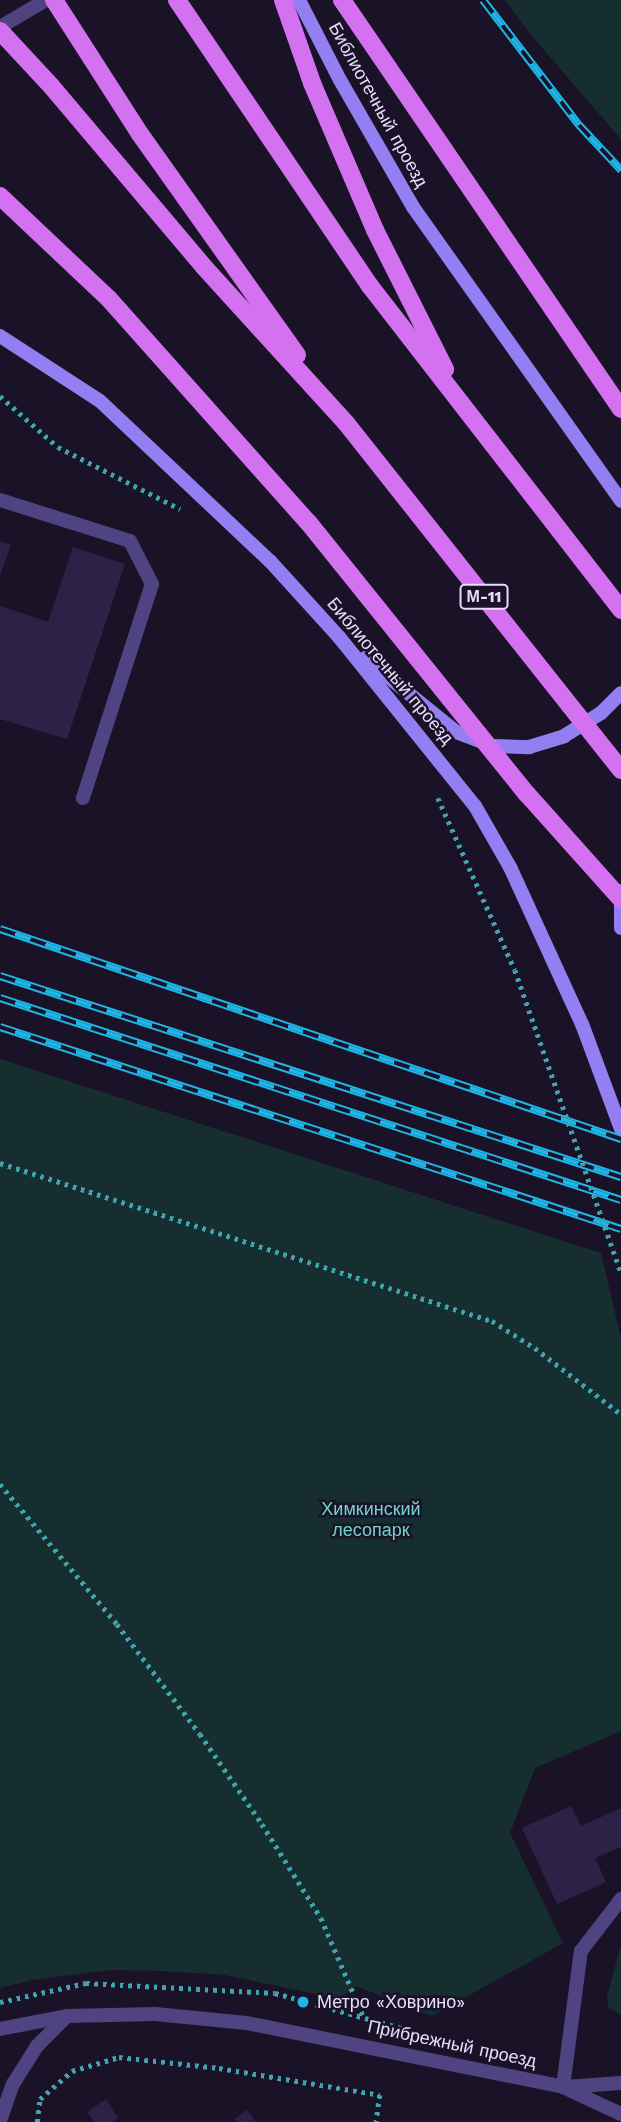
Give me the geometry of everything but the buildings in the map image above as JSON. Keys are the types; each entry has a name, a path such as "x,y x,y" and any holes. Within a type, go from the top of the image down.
{"main road":[{"path":"54,0 140,134 346,423"},
{"path":"177,0 370,286 621,610"},
{"path":"284,0 312,83 374,230 426,336 482,432"},
{"name":"Библиотечный проезд","path":"299,0 413,207 621,501"},
{"path":"342,0 621,409"},
{"path":"0,29 204,267 346,423"},
{"path":"0,196 109,299 299,512 527,794 621,899"},
{"name":"Библиотечный проезд","path":"1,336 100,401 270,561 339,637 475,806 510,867 582,1024 621,1129"},
{"name":"М-11","path":"346,423 621,770"},
{"path":"339,637 456,732 493,746 529,747 564,736 601,713 621,693"},
{"path":"621,891 621,928"}],"street":[{"path":"0,29 46,0"},
{"path":"0,500 130,541 152,584 83,798"},
{"path":"563,2087 581,1951 621,1899"},
{"name":"Прибрежный проезд","path":"0,2029 66,2016 155,2014 247,2023 563,2087 621,2114"},
{"path":"0,2121 13,2084 31,2056 66,2016"},
{"name":"Прибрежный проезд","path":"563,2087 621,2083"}],"path":[{"path":"0,396 58,447 192,515"},
{"path":"436,795 515,970 621,1272"},
{"path":"0,1163 492,1321 536,1348 621,1414"},
{"path":"0,1484 117,1624 262,1824 321,1918 364,2018"},
{"path":"37,2122 40,2099 72,2071 119,2057 219,2068 380,2095 376,2122"}],"green space":[{"path":"505,0 621,0 621,139 532,36"},
{"name":"Химкинский лесопарк","path":"0,1059 601,1253 621,1338 621,1731 535,1768 510,1833 563,1943 432,2016 356,1986 339,1999 225,1975 110,1970 32,1980 0,1988"},
{"path":"621,1945 621,2015 608,2007 607,1996"}],"railway":[{"path":"483,0 579,125 621,170"},
{"path":"0,929 621,1139"},
{"path":"0,976 621,1177"},
{"path":"0,998 621,1200"},
{"path":"0,1027 621,1229"}],"place":[{"name":"Метро «Ховрино»","path":"303,2002"}]}
